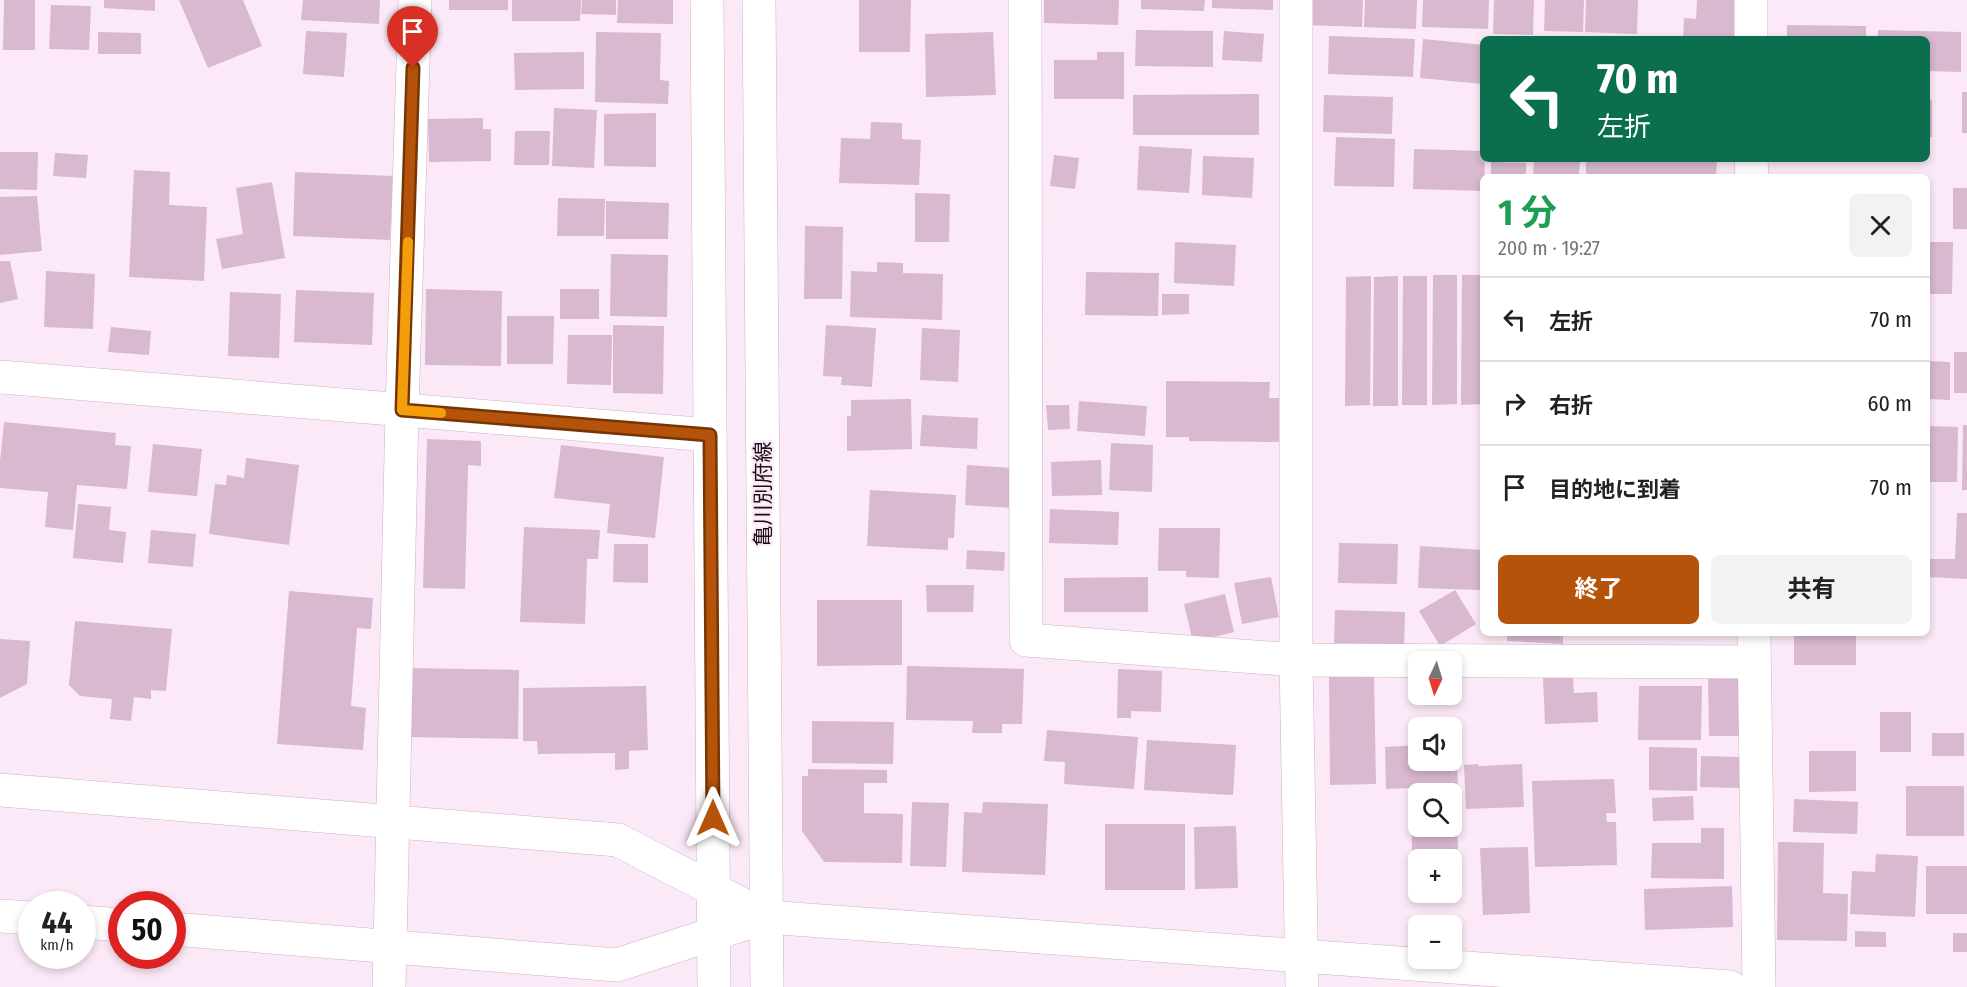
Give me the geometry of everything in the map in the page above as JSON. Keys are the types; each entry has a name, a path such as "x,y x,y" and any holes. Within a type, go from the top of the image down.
{"street":[{"path":"389,987 402,410 415,0"},
{"path":"706,0 714,987"},
{"name":"亀川別府線","path":"759,0 767,987"},
{"path":"1025,0 1026,640 1296,660 1754,647 1759,987"},
{"path":"1296,0 1296,660 1301,971"},
{"path":"1751,0 1751,36"},
{"path":"0,377 710,435"},
{"path":"0,790 618,840 766,917 1301,971 1730,987"},
{"path":"0,916 18,917"},
{"path":"186,930 617,965 766,917"}],"building":[{"path":"4,0 35,0 35,50 3,50"},
{"path":"104,0 155,0 155,11 104,8"},
{"path":"179,0 243,0 262,46 208,68"},
{"path":"303,0 380,0 379,24 301,20"},
{"path":"449,0 508,0 508,10 449,10"},
{"path":"512,0 581,0 580,21 512,21"},
{"path":"582,0 616,0 616,15 581,14"},
{"path":"618,0 673,0 673,24 617,23"},
{"path":"859,0 911,0 910,52 859,52"},
{"path":"1044,0 1119,0 1118,25 1044,23"},
{"path":"1141,0 1205,0 1204,11 1141,9"},
{"path":"1212,0 1273,0 1273,10 1212,8"},
{"path":"1308,0 1363,0 1362,27 1307,25"},
{"path":"1365,0 1417,0 1416,29 1364,27"},
{"path":"1423,0 1489,0 1488,29 1422,27"},
{"path":"1494,0 1534,0 1533,35 1493,34"},
{"path":"1545,0 1584,0 1583,32 1544,31"},
{"path":"1586,0 1638,0 1637,34 1585,32"},
{"path":"1697,0 1741,0 1739,36 1683,36 1684,18 1696,19"},
{"path":"51,5 91,6 89,50 49,49"},
{"path":"1787,25 1866,26 1866,36 1787,36"},
{"path":"1136,30 1213,31 1213,67 1135,66"},
{"path":"1878,30 1961,32 1961,72 1930,71 1930,36 1878,36"},
{"path":"306,31 347,33 344,77 303,74"},
{"path":"1224,31 1264,34 1262,62 1222,60"},
{"path":"98,32 141,33 141,54 98,54"},
{"path":"596,32 661,33 660,80 669,81 668,104 595,102"},
{"path":"993,32 996,95 926,97 925,34"},
{"path":"1329,36 1415,39 1413,77 1328,74"},
{"path":"1423,39 1480,45 1480,84 1420,78"},
{"path":"584,52 584,89 515,90 514,53"},
{"path":"1097,52 1124,52 1124,99 1054,99 1054,60 1097,60"},
{"path":"1962,92 1967,92 1967,133 1962,133"},
{"path":"1259,94 1259,135 1133,135 1133,95"},
{"path":"1324,95 1393,97 1392,134 1323,132"},
{"path":"1930,100 1932,100 1932,137 1930,137"},
{"path":"554,108 597,110 594,168 552,166"},
{"path":"656,113 656,167 604,166 604,114"},
{"path":"483,118 483,129 491,129 491,161 429,162 428,119"},
{"path":"871,122 902,123 902,139 921,140 919,185 839,183 841,138 870,139"},
{"path":"515,131 550,131 549,165 514,165"},
{"path":"1336,137 1395,139 1394,187 1334,186"},
{"path":"1139,146 1192,149 1189,193 1137,190"},
{"path":"1414,149 1480,151 1480,162 1485,162 1485,174 1480,174 1480,191 1413,189"},
{"path":"0,152 38,152 37,190 0,189"},
{"path":"55,153 88,155 86,178 53,176"},
{"path":"1054,155 1079,158 1075,189 1050,186"},
{"path":"1203,156 1254,158 1252,198 1202,195"},
{"path":"1491,162 1526,163 1526,174 1491,174"},
{"path":"1534,162 1580,162 1579,174 1533,174"},
{"path":"1586,162 1717,162 1716,174 1586,174"},
{"path":"134,170 170,172 169,205 207,207 204,281 129,277"},
{"path":"295,172 393,176 390,240 293,236"},
{"path":"272,182 285,258 222,269 216,239 243,234 236,188"},
{"path":"1953,188 1967,188 1967,229 1953,229"},
{"path":"915,193 950,194 949,242 915,242"},
{"path":"37,196 42,251 0,255 0,197"},
{"path":"558,198 605,199 604,236 557,236"},
{"path":"606,201 669,203 668,239 606,239"},
{"path":"805,226 843,227 842,299 804,299"},
{"path":"1175,242 1236,245 1234,286 1174,283"},
{"path":"1930,242 1953,242 1952,294 1930,294"},
{"path":"611,254 668,255 667,317 610,316"},
{"path":"0,261 10,261 18,299 0,303"},
{"path":"877,262 903,263 903,273 943,274 942,320 850,317 851,271 877,272"},
{"path":"46,271 95,274 93,329 44,327"},
{"path":"1086,272 1159,273 1158,316 1085,315"},
{"path":"1433,275 1457,275 1457,404 1432,405"},
{"path":"1462,275 1480,275 1480,404 1461,405"},
{"path":"1371,276 1370,405 1345,406 1346,277"},
{"path":"1398,276 1398,406 1373,406 1374,277"},
{"path":"1403,276 1427,276 1427,405 1402,405"},
{"path":"426,289 502,291 501,366 425,365"},
{"path":"560,289 599,289 599,319 560,319"},
{"path":"296,290 374,293 372,345 294,342"},
{"path":"230,292 281,294 279,358 228,356"},
{"path":"1162,294 1189,294 1189,314 1162,315"},
{"path":"507,316 554,316 553,364 507,364"},
{"path":"613,325 664,326 663,394 613,393"},
{"path":"826,325 876,328 872,387 841,385 842,377 823,376"},
{"path":"111,327 151,331 149,355 108,352"},
{"path":"922,328 960,330 958,382 920,380"},
{"path":"568,335 612,335 611,385 567,384"},
{"path":"1954,352 1967,352 1967,393 1954,393"},
{"path":"1930,361 1950,362 1950,400 1930,399"},
{"path":"1166,381 1270,382 1269,398 1283,398 1283,442 1189,441 1189,437 1166,437"},
{"path":"911,399 912,449 847,451 847,416 851,416 851,400"},
{"path":"1079,401 1147,406 1145,436 1077,431"},
{"path":"1046,405 1069,405 1070,429 1048,430"},
{"path":"922,415 978,418 977,449 920,446"},
{"path":"4,422 116,433 115,445 131,446 127,489 77,485 73,530 45,527 48,492 0,488"},
{"path":"1963,425 1967,425 1967,490 1962,490"},
{"path":"1930,426 1958,427 1957,482 1930,482"},
{"path":"427,439 481,441 481,466 468,465 465,589 423,588"},
{"path":"1111,443 1153,445 1152,492 1109,490"},
{"path":"153,444 202,449 197,496 148,492"},
{"path":"561,445 664,457 655,538 607,533 610,504 554,498"},
{"path":"246,458 299,465 289,545 209,534 215,484 226,485 227,475 244,478"},
{"path":"1101,460 1102,495 1052,496 1051,462"},
{"path":"967,465 1014,468 1012,508 965,505"},
{"path":"870,490 956,495 954,538 948,538 948,550 867,546"},
{"path":"78,504 111,507 109,530 126,532 123,563 73,558"},
{"path":"1050,509 1119,512 1118,545 1049,543"},
{"path":"1957,513 1967,513 1967,579 1930,577 1930,559 1955,559"},
{"path":"524,527 600,530 598,559 587,559 585,624 520,622"},
{"path":"1159,528 1220,528 1219,578 1186,577 1186,571 1158,571"},
{"path":"151,530 196,534 193,567 148,563"},
{"path":"1339,543 1398,544 1397,584 1338,583"},
{"path":"614,544 648,544 648,583 613,582"},
{"path":"1420,546 1480,550 1480,590 1418,588"},
{"path":"967,550 1005,552 1004,571 966,569"},
{"path":"1148,577 1148,612 1064,612 1064,578"},
{"path":"1271,577 1279,617 1242,624 1234,583"},
{"path":"926,585 974,585 973,612 927,612"},
{"path":"1455,590 1476,624 1440,646 1419,611"},
{"path":"289,591 373,598 371,629 357,628 351,706 366,708 363,750 277,744"},
{"path":"1225,594 1234,632 1193,642 1184,604"},
{"path":"817,600 902,600 902,665 817,666"},
{"path":"1335,610 1405,612 1404,646 1334,644"},
{"path":"75,621 172,629 166,691 151,690 151,699 134,697 131,721 110,719 112,699 80,696 69,685"},
{"path":"1507,636 1563,636 1563,644 1507,641"},
{"path":"1794,636 1856,636 1856,665 1794,665"},
{"path":"0,639 30,641 27,684 0,698"},
{"path":"907,666 1024,669 1022,724 1002,724 1002,733 972,733 973,721 906,720"},
{"path":"407,668 519,670 518,739 406,737"},
{"path":"1118,669 1162,671 1161,712 1131,711 1131,718 1117,718"},
{"path":"1329,675 1374,675 1376,784 1330,785"},
{"path":"1573,676 1574,693 1597,692 1598,722 1545,724 1543,677"},
{"path":"1708,677 1744,677 1744,736 1709,736"},
{"path":"646,686 648,750 629,751 629,769 615,770 615,753 538,754 537,741 523,741 523,688"},
{"path":"1639,686 1702,686 1701,740 1638,740"},
{"path":"1880,712 1911,712 1911,752 1880,752"},
{"path":"812,721 894,722 893,764 812,763"},
{"path":"1047,730 1138,737 1134,789 1064,784 1065,762 1044,761"},
{"path":"1932,733 1964,733 1964,756 1932,756"},
{"path":"1147,740 1236,745 1233,795 1144,790"},
{"path":"1408,746 1408,771 1457,771 1458,783 1408,783 1408,788 1386,789 1385,747"},
{"path":"1649,747 1697,748 1697,791 1649,790"},
{"path":"1809,751 1856,751 1856,791 1809,792"},
{"path":"1701,756 1740,757 1740,788 1700,787"},
{"path":"1478,764 1479,766 1522,764 1524,807 1466,809 1464,765"},
{"path":"808,769 887,770 887,783 864,783 864,813 903,814 902,863 824,862 802,831 802,776 808,776"},
{"path":"1614,779 1616,813 1606,813 1607,822 1616,822 1617,865 1535,867 1532,781"},
{"path":"1906,786 1964,786 1964,836 1906,836"},
{"path":"1693,796 1694,820 1653,821 1652,798"},
{"path":"1794,799 1858,802 1857,834 1793,832"},
{"path":"912,802 949,803 946,867 910,866"},
{"path":"983,802 1048,804 1045,875 962,872 964,812 982,813"},
{"path":"1105,824 1185,824 1185,890 1105,890"},
{"path":"1236,826 1238,888 1195,889 1194,827"},
{"path":"1701,828 1724,828 1724,879 1651,878 1652,843 1701,843"},
{"path":"1412,837 1458,837 1458,849 1412,849"},
{"path":"1778,842 1824,843 1823,893 1848,894 1847,941 1777,940"},
{"path":"1528,847 1530,913 1483,915 1480,848"},
{"path":"1876,854 1918,856 1915,917 1850,914 1852,871 1875,872"},
{"path":"1926,866 1967,866 1967,914 1926,914"},
{"path":"1732,886 1733,927 1645,930 1644,889"},
{"path":"1855,931 1886,932 1886,947 1855,947"},
{"path":"1953,933 1967,933 1967,952 1953,952"}],"slow traffic":[{"path":"408,242 402,410 441,413"}],"route":[{"path":"413,68 402,410 710,435 713,818"}]}
